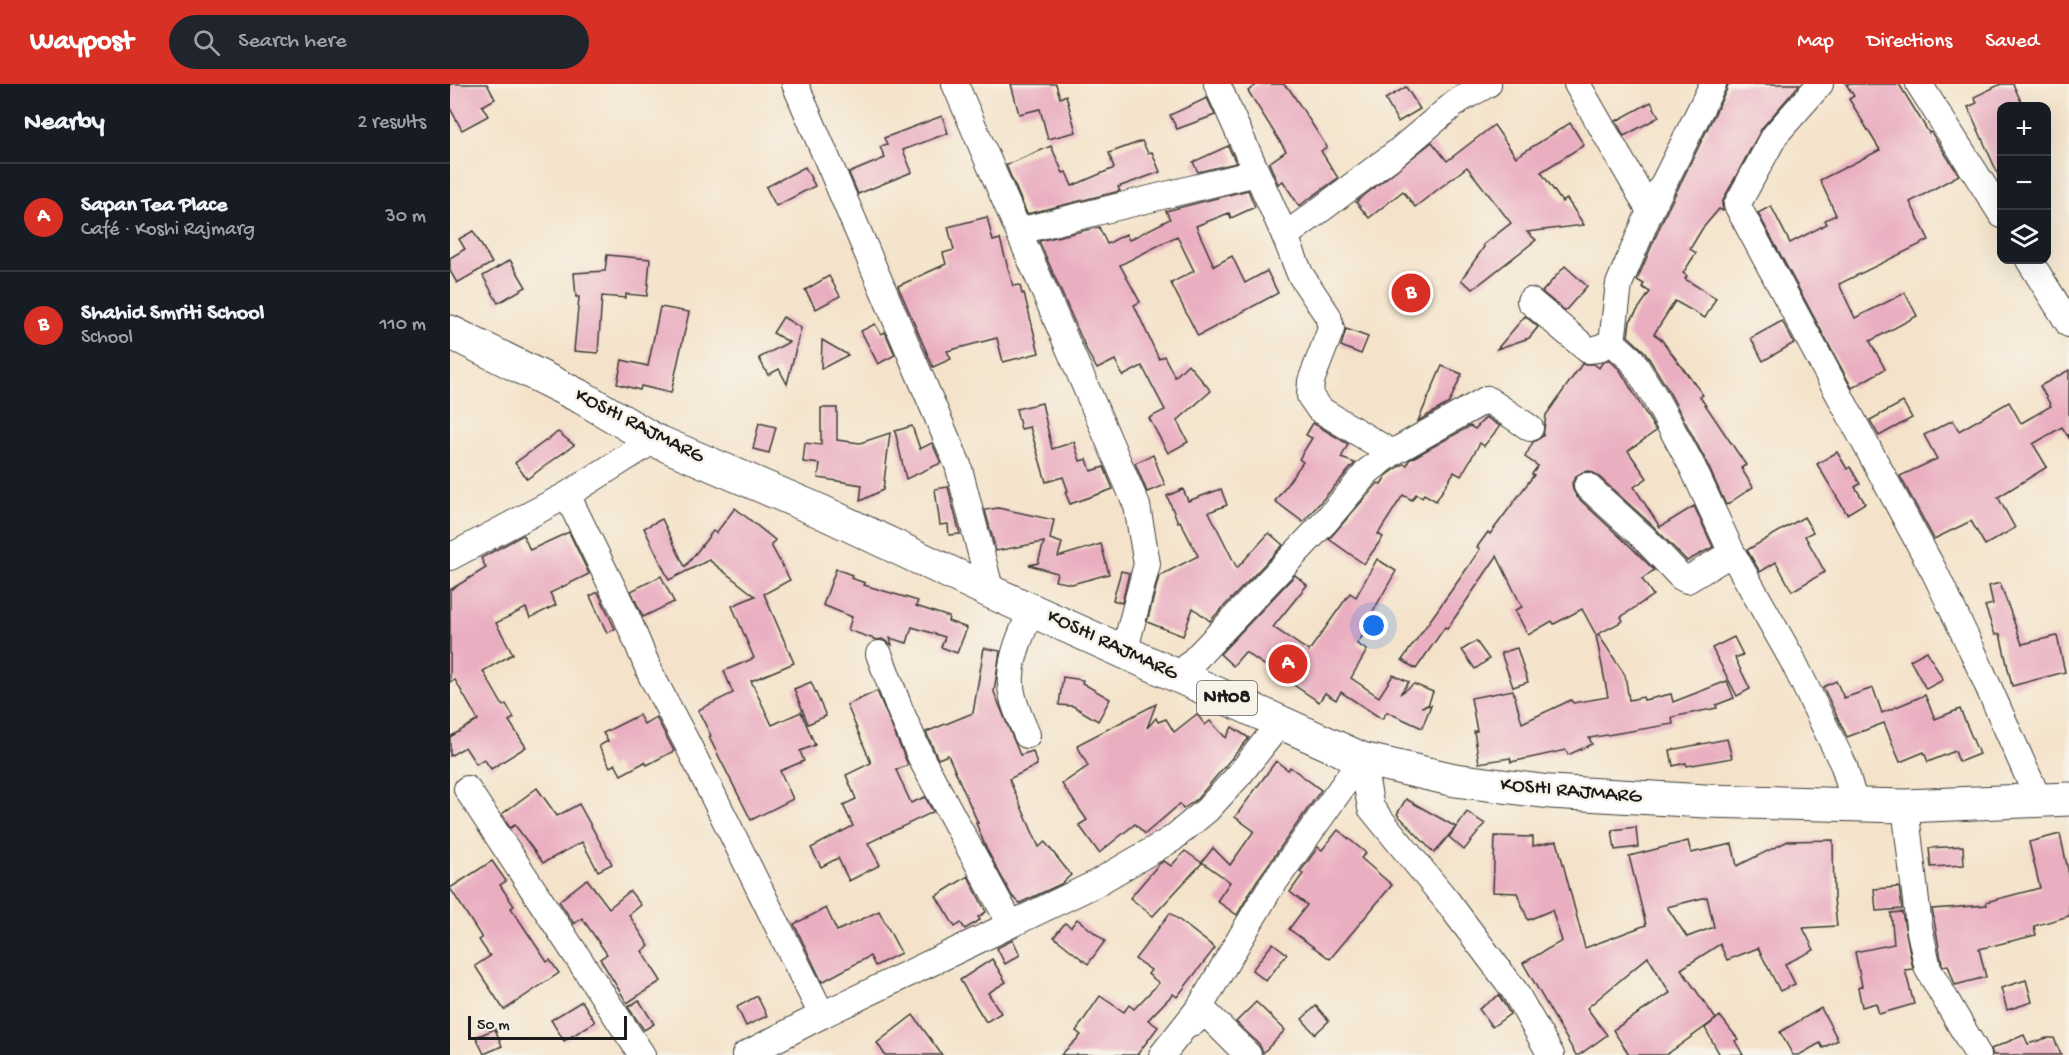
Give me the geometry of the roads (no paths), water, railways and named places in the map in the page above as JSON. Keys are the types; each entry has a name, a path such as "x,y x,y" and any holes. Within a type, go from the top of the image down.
{"main road":[{"name":"KOSHI RAJMARG","path":"450,332 583,398 654,440 820,511 991,592 1362,759 1455,780 1550,792 1705,801 1905,806 2054,800"}],"street":[{"path":"795,84 958,465 991,592"},
{"path":"955,84 1137,506 1147,564 1124,652"},
{"path":"1217,84 1300,274 1328,316 1331,329 1311,381 1310,396 1319,409 1392,453"},
{"path":"1285,236 1395,154 1455,92 1488,84"},
{"path":"1577,84 1650,211"},
{"path":"1612,342 1619,284 1650,211 1713,84"},
{"path":"1820,84 1775,135 1737,206 1935,573 1972,650 2054,800"},
{"path":"1919,84 1998,210"},
{"path":"1019,231 1256,173"},
{"path":"2032,264 2069,324"},
{"path":"1530,301 1588,350 1597,349 1612,342"},
{"path":"1612,342 1632,360 1692,466 1732,553 1792,659 1844,766 1855,804"},
{"path":"1179,676 1325,522 1368,471 1392,453 1487,399 1530,428"},
{"path":"450,557 567,495 654,440"},
{"path":"1587,486 1643,537 1681,577 1687,580 1732,553"},
{"path":"567,495 626,613 651,675 822,1015"},
{"path":"1027,735 1014,700 1010,678 1019,640 1032,609"},
{"path":"879,654 923,762 1010,923"},
{"path":"745,1055 1010,923 1093,885 1172,839 1207,810 1239,775 1280,723"},
{"path":"1162,1055 1200,1007 1268,891 1362,759"},
{"path":"1362,759 1371,808 1447,901 1514,990 1551,1055"},
{"path":"467,789 642,1055"},
{"path":"1905,806 1919,927 1928,969 1978,1055"},
{"path":"1181,1055 1200,1007"},
{"path":"1200,1007 1248,1055"}],"place":[{"name":"Shahid Smriti School","path":"1411,293"},
{"name":"Sapan Tea Place","path":"1288,664"}]}
